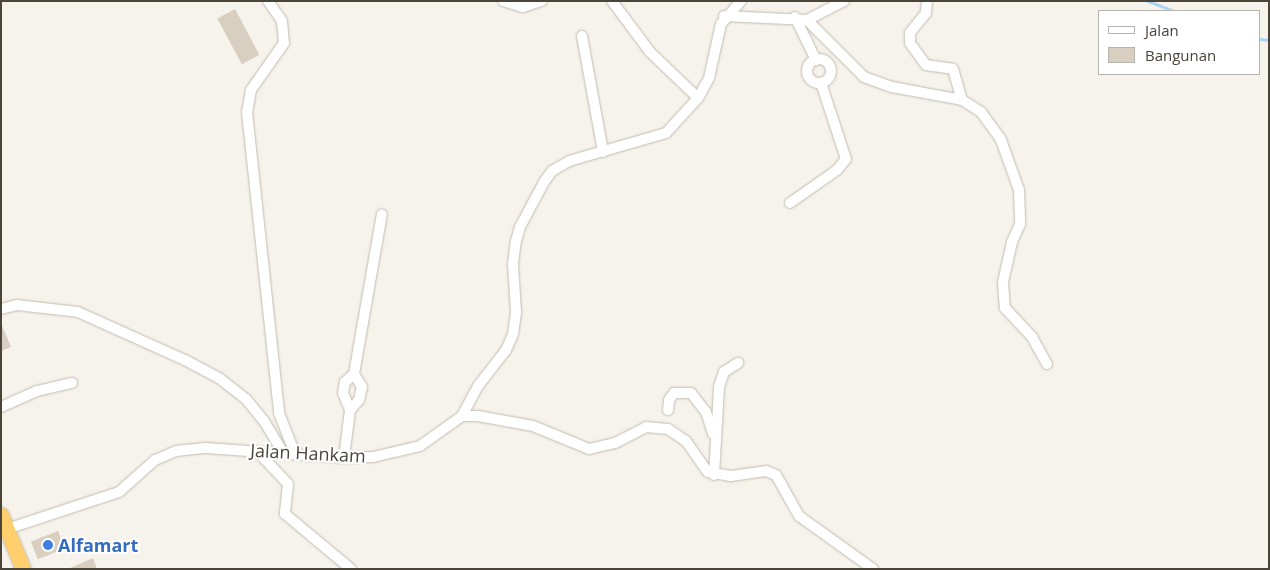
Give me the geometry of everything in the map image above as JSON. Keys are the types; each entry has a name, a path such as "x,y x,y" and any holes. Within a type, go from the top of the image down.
{"highway":[{"path":"4,522 23,569"}],"street":[{"path":"268,1 282,21 284,43 251,90 247,112 278,413 295,454"},
{"path":"503,1 523,7 542,1"},
{"path":"612,1 650,52 698,98"},
{"path":"741,1 724,16 709,78 698,98 666,133 569,161 552,171 529,208 520,227 514,254 516,312 513,334 506,350 478,386 462,416 522,422 589,449 615,443 646,427 662,427 686,440 701,467 714,475 774,473 799,516 873,569"},
{"path":"807,20 844,1"},
{"path":"927,1 926,13 910,33 910,42 926,66 953,69 962,100"},
{"path":"724,16 795,17 807,20 864,78 892,87 962,100 987,120 1001,140 1013,168 1022,211 1003,282 1005,308 1032,337 1047,364"},
{"path":"795,17 816,60"},
{"path":"582,36 602,152"},
{"path":"816,60 824,61 830,67 830,75 821,83 810,80 807,72 809,64 816,60"},
{"path":"790,203 837,170 846,159 821,83"},
{"path":"344,458 350,410 343,393 345,382 354,374 382,214"},
{"path":"1,309 17,305 78,312 185,360 246,399 264,421 283,453"},
{"path":"714,475 721,380 729,367 738,363"},
{"path":"350,410 359,400 362,387 354,374"},
{"path":"1,407 37,391 72,383"},
{"path":"668,410 669,400 674,393 685,391 694,395 706,412 716,444"},
{"name":"Jalan Hankam","path":"4,522 120,492 148,465 169,453 206,448 344,458 382,456 413,448 434,438 462,416"},
{"path":"259,453 288,484 284,514 351,569"}],"building":[{"path":"235,9 259,55 242,64 217,18"},
{"path":"1,323 11,347 1,351"},
{"name":"Alfamart","path":"58,531 65,549 38,559 31,541"},
{"path":"93,558 97,569 68,569"}],"waterway":[{"path":"1148,1 1171,10"},
{"path":"1260,39 1269,40"}],"place":[{"name":"Alfamart","path":"48,545"}]}
